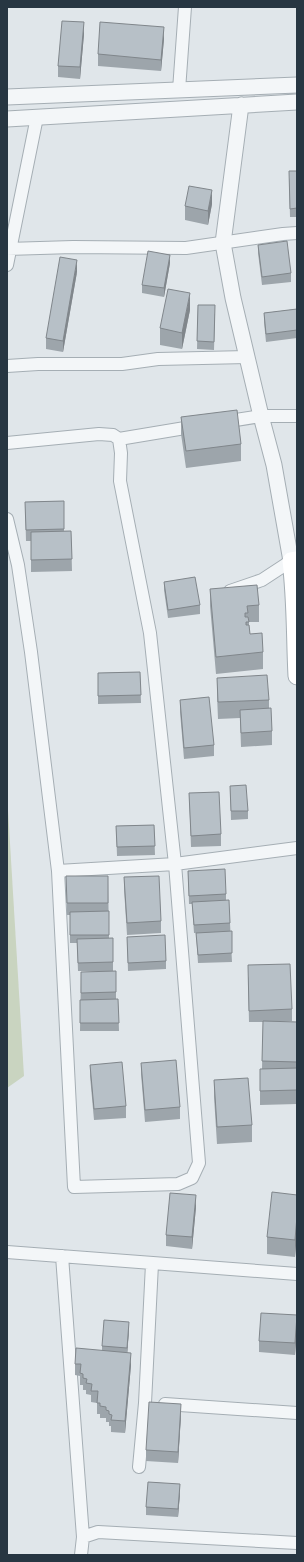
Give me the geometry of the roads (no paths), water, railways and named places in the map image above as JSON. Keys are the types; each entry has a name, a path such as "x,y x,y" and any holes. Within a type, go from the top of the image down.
{"main road":[{"path":"294,560 297,676"}],"street":[{"path":"179,90 184,7"},
{"path":"7,97 297,85"},
{"path":"7,119 297,102"},
{"path":"217,595 262,580 294,560 274,465 260,416 233,298 223,243 241,105"},
{"path":"7,265 8,249 37,117"},
{"path":"8,249 73,247 186,248 297,233"},
{"path":"7,366 38,364 122,364 158,359 247,357"},
{"path":"7,444 98,434 112,435 119,439 260,416 297,416"},
{"path":"7,519 20,573 58,872 74,1187 178,1184 192,1178 199,1163 175,864 150,633 120,481 122,453 119,439"},
{"path":"58,872 175,864 297,848"},
{"path":"7,1252 297,1274"},
{"path":"62,1256 83,1537 80,1555"},
{"path":"139,1467 145,1403 152,1264"},
{"path":"145,1403 297,1413"},
{"path":"83,1537 98,1532 297,1543"}]}
